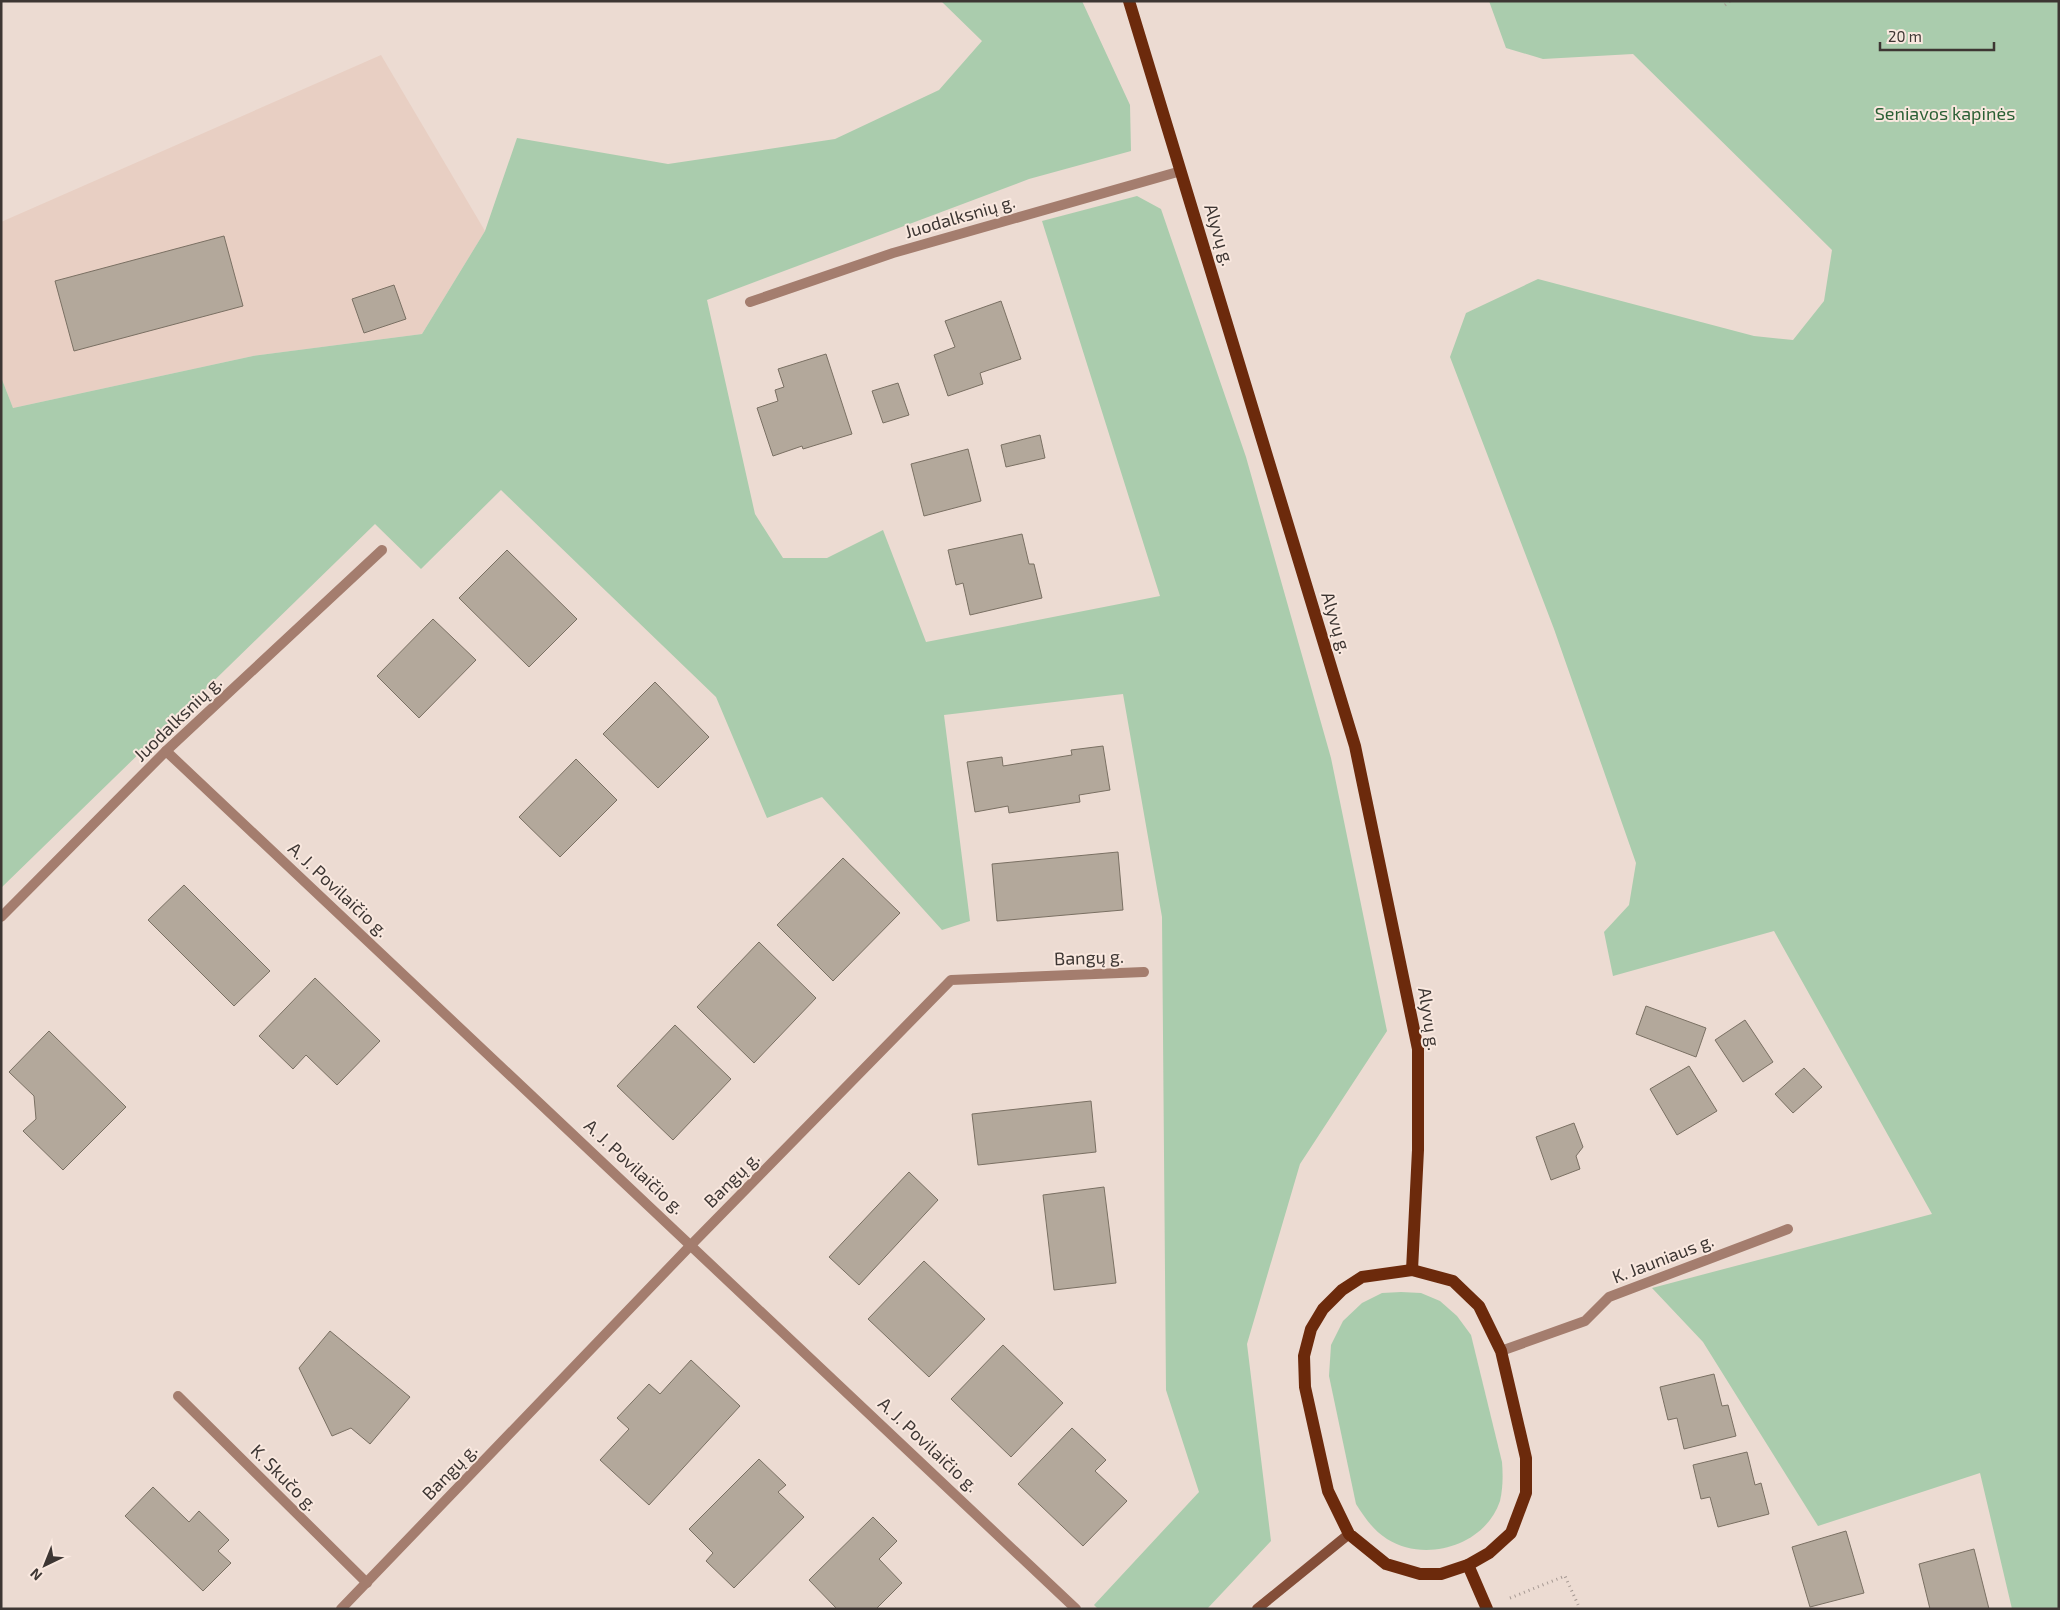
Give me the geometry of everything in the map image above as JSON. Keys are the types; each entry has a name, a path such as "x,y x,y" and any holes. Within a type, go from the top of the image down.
{"main road":[{"name":"Alyvų g.","path":"1129,1 1355,746 1418,1049 1419,1087 1412,1270"},
{"path":"1412,1270 1453,1281 1479,1306 1501,1351 1526,1458 1526,1493 1511,1533 1489,1552 1468,1565 1441,1574 1420,1574 1386,1564 1349,1534 1328,1491 1305,1387 1304,1356 1315,1322 1323,1309 1342,1290 1362,1276 1412,1270"},
{"path":"1468,1565 1486,1608"}],"street":[{"name":"Juodalksnių g.","path":"750,302 893,253 1181,171"},
{"name":"Juodalksnių g.","path":"1,917 166,751 382,550"},
{"name":"A. J. Povilaičio g.","path":"166,751 692,1244 1076,1609"},
{"name":"Bangų g.","path":"341,1609 692,1244 951,980 1144,972"},
{"name":"K. Jauniaus g.","path":"1501,1351 1585,1321 1609,1297 1788,1229"},
{"name":"K. Skučo g.","path":"178,1396 367,1582"},
{"path":"1257,1609 1349,1534"}],"path":[{"path":"1725,5 1730,1"},
{"path":"1486,1608 1565,1576 1580,1609"}],"shaded area":[{"path":"381,55 485,231 422,334 253,356 13,408 1,377 1,222"}],"green space":[{"path":"941,1 1082,1 1130,105 1131,151 1029,179 707,300 755,514 783,558 827,558 883,530 926,642 1160,596 1042,221 1137,196 1161,209 1246,457 1331,758 1387,1031 1300,1164 1247,1344 1271,1541 1207,1609 1098,1609 1094,1605 1199,1492 1166,1390 1162,917 1123,694 944,715 970,921 942,930 822,797 767,818 716,697 501,490 421,569 375,524 1,888 1,377 13,408 253,356 422,334 485,231 517,138 668,164 835,139 939,90 982,41"},
{"name":"Seniavos kapinės","path":"1489,1 2059,1 2059,1609 2012,1609 1980,1473 1818,1526 1703,1342 1652,1288 1932,1214 1774,931 1613,976 1604,932 1629,905 1636,863 1554,629 1450,357 1466,313 1538,279 1754,336 1793,340 1824,301 1832,250 1633,54 1543,59 1506,48"},
{"path":"1382,1293 1421,1293 1440,1301 1457,1316 1471,1335 1502,1462 1501,1496 1492,1517 1468,1539 1452,1546 1435,1549 1419,1550 1402,1546 1387,1539 1373,1528 1356,1504 1329,1376 1331,1345 1343,1321 1362,1303"}],"building":[{"path":"224,236 243,306 74,351 55,281"},
{"path":"394,285 406,319 364,333 352,299"},
{"path":"1001,301 1021,359 980,373 983,384 948,396 934,355 955,347 945,321"},
{"path":"826,354 852,434 803,449 802,446 773,456 757,408 778,401 775,390 784,387 778,369"},
{"path":"898,383 909,415 883,423 872,391"},
{"path":"1040,435 1045,458 1006,467 1001,445"},
{"path":"968,449 981,501 924,516 911,464"},
{"path":"1022,534 1029,564 1034,564 1042,598 970,615 963,583 956,585 948,550"},
{"path":"507,550 577,619 529,667 459,598"},
{"path":"433,619 476,660 419,718 377,676"},
{"path":"655,682 709,737 658,788 603,734"},
{"path":"1103,746 1110,790 1079,795 1080,802 1009,813 1008,806 975,812 967,762 1002,757 1003,766 1072,755 1071,750"},
{"path":"576,759 617,800 560,857 519,817"},
{"path":"1118,852 1123,910 997,921 992,864"},
{"path":"843,858 900,913 833,981 777,925"},
{"path":"184,885 270,971 234,1006 148,920"},
{"path":"759,942 816,998 754,1063 697,1007"},
{"path":"315,978 380,1041 337,1085 306,1055 293,1069 259,1036"},
{"path":"1646,1006 1706,1028 1696,1057 1636,1034"},
{"path":"1745,1020 1773,1062 1743,1082 1715,1040"},
{"path":"675,1025 731,1079 673,1140 617,1086"},
{"path":"49,1031 126,1107 63,1170 23,1131 36,1119 34,1096 9,1072"},
{"path":"1689,1066 1717,1111 1677,1135 1650,1089"},
{"path":"1804,1068 1822,1087 1793,1113 1775,1094"},
{"path":"1091,1101 1096,1152 978,1165 972,1114"},
{"path":"1574,1123 1583,1147 1576,1156 1580,1169 1551,1180 1536,1137"},
{"path":"909,1172 938,1200 859,1285 829,1257"},
{"path":"1104,1187 1116,1283 1054,1290 1043,1195"},
{"path":"924,1261 985,1319 929,1377 868,1319"},
{"path":"330,1331 410,1397 370,1444 351,1428 332,1436 299,1368"},
{"path":"1003,1345 1063,1403 1011,1457 951,1399"},
{"path":"691,1360 740,1406 649,1505 600,1460 629,1429 617,1418 649,1384 660,1394"},
{"path":"1714,1374 1722,1406 1728,1405 1736,1436 1684,1449 1677,1418 1668,1420 1660,1387"},
{"path":"1072,1428 1106,1460 1095,1471 1127,1501 1083,1546 1018,1484"},
{"path":"1747,1452 1755,1485 1761,1483 1769,1514 1718,1527 1710,1497 1701,1499 1693,1465"},
{"path":"759,1459 786,1485 778,1492 804,1517 734,1588 706,1561 713,1553 689,1529"},
{"path":"153,1487 189,1522 199,1511 229,1540 218,1551 231,1563 203,1591 125,1516"},
{"path":"873,1517 897,1541 879,1559 902,1583 876,1609 837,1609 809,1580"},
{"path":"1846,1531 1864,1593 1810,1607 1792,1547"},
{"path":"1974,1549 1989,1609 1930,1609 1919,1564"}]}
